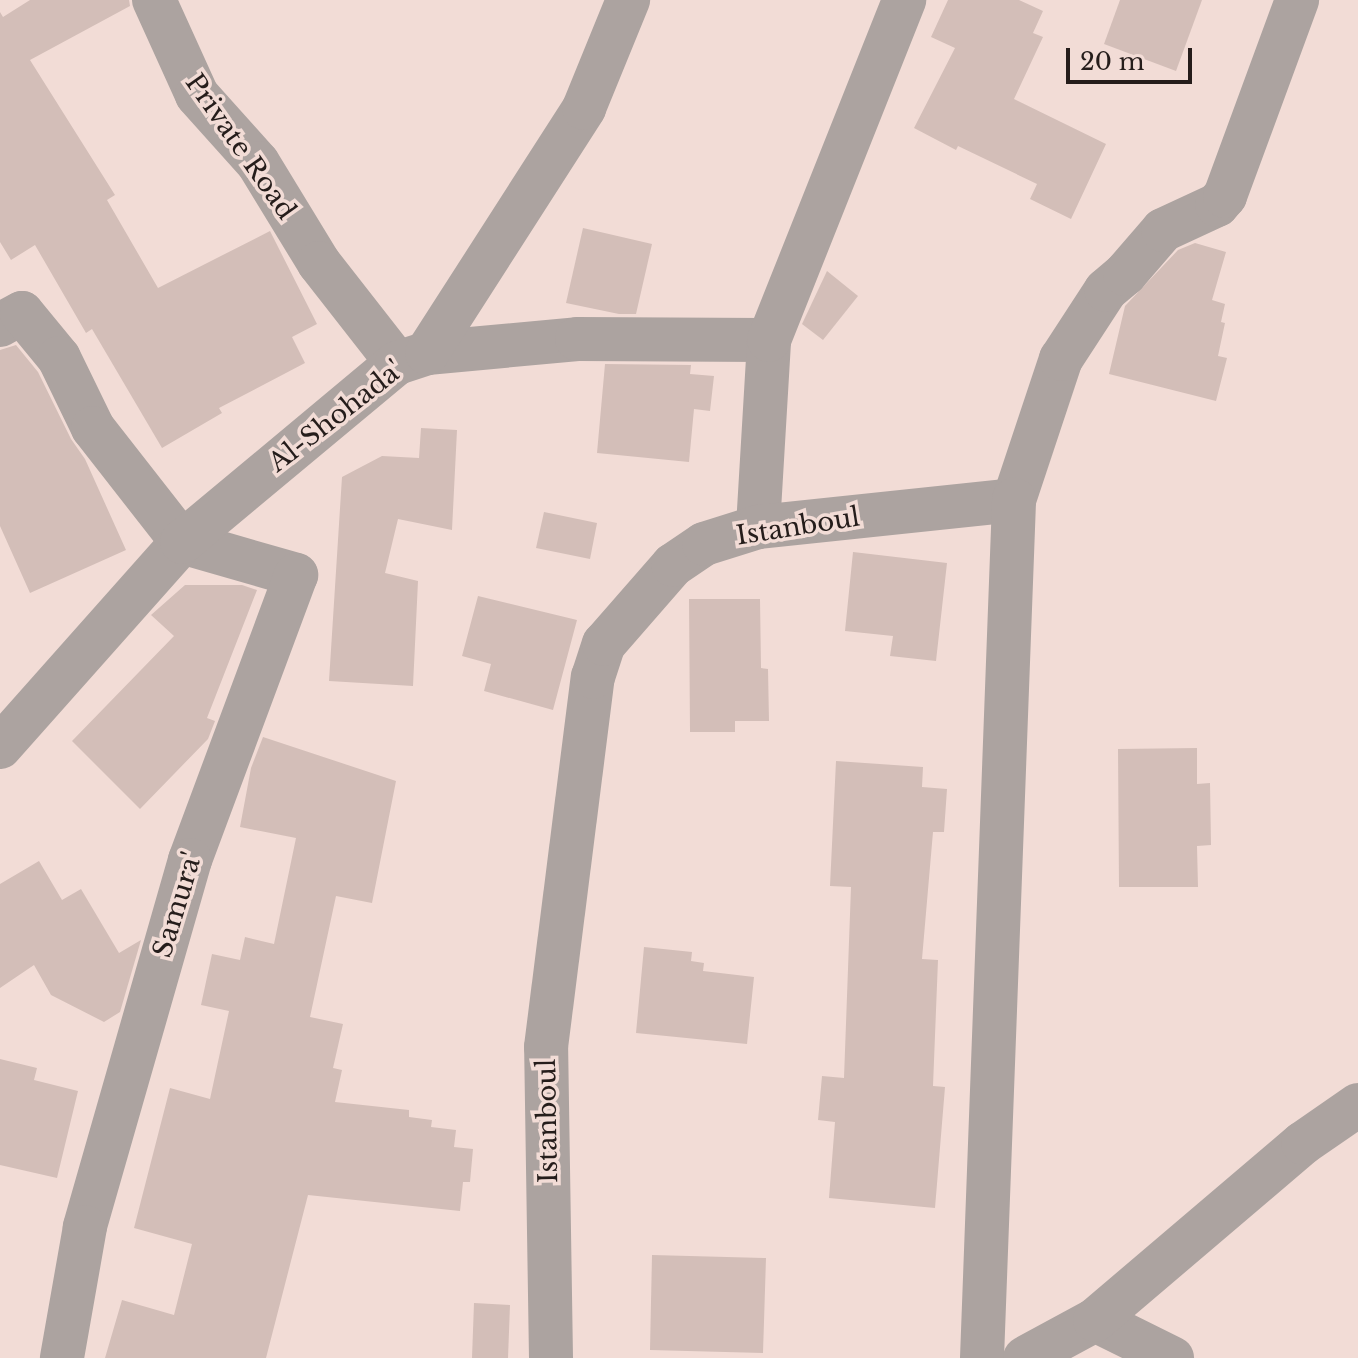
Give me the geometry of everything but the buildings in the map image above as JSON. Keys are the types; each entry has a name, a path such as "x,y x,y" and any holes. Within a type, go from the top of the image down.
{"street":[{"name":"Private Road","path":"154,0 197,95 258,163 319,263 412,358"},
{"name":"Al-Shohada'","path":"0,747 182,542 412,358 585,106 628,0"},
{"path":"758,527 769,340 904,0"},
{"path":"982,1358 1014,500 1061,359 1106,290 1125,274 1163,230 1217,205 1225,196 1297,0"},
{"path":"0,325 22,313 59,358 93,428 182,542"},
{"path":"412,358 577,339 769,340"},
{"name":"Istanboul","path":"551,1358 546,1047 596,662 604,644 673,565 704,544 758,527 1014,500"},
{"name":"Samura'","path":"62,1358 85,1227 190,860 296,575 182,542"},
{"path":"1025,1358 1095,1320 1303,1143 1358,1105"},
{"path":"1095,1320 1172,1358"}]}
